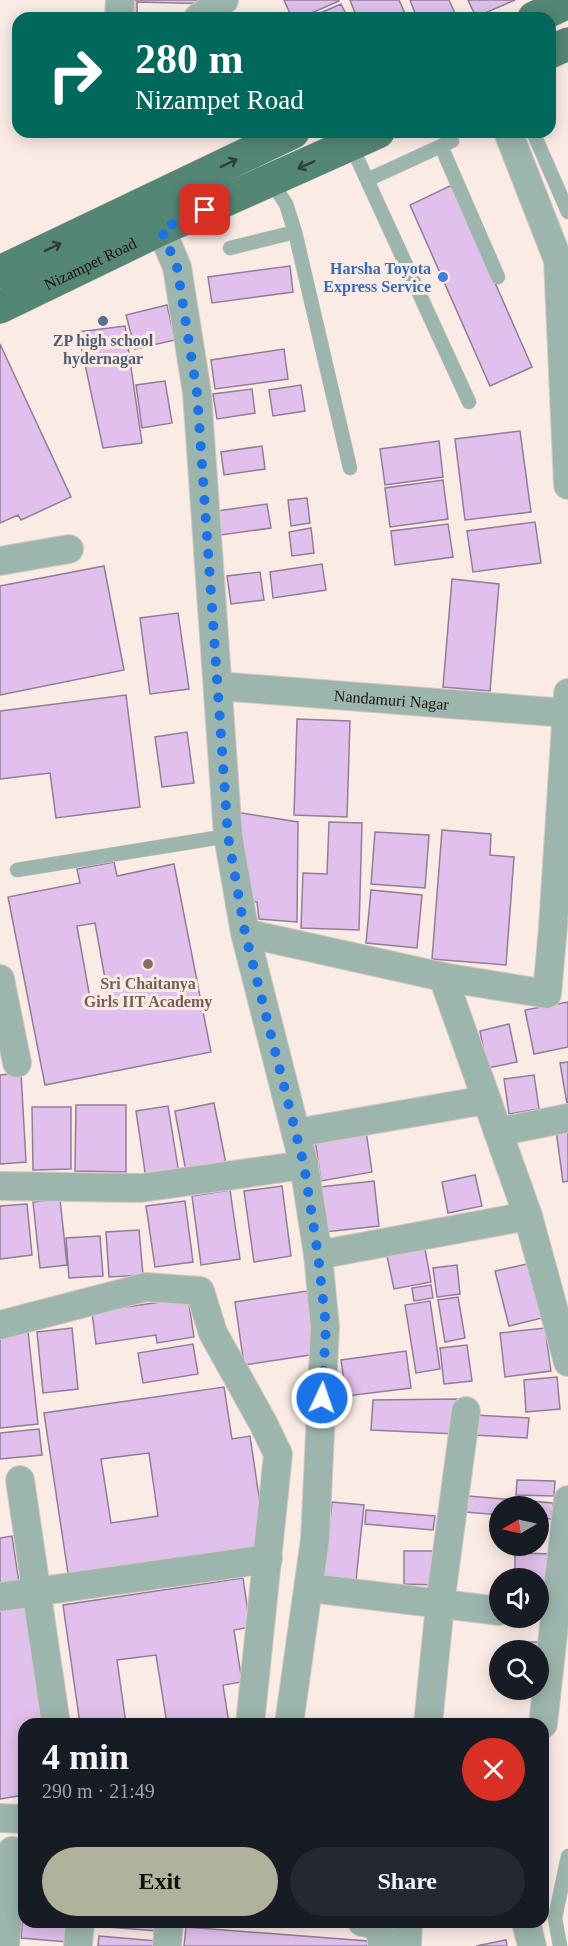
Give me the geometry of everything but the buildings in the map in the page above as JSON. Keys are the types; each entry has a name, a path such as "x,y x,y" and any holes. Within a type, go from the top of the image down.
{"main road":[{"path":"548,12 568,3"},
{"name":"Nizampet Road","path":"4,281 281,138"},
{"name":"Nizampet Road","path":"4,281 161,229 365,138"}],"street":[{"path":"207,12 224,0"},
{"path":"511,138 563,260 568,474"},
{"path":"161,229 177,267 197,393 228,836 245,933 304,1165 326,1327 315,1539 291,1718"},
{"path":"0,561 69,549"},
{"name":"Nandamuri Nagar","path":"218,686 567,703"},
{"path":"245,933 443,977 557,992 553,927 567,703"},
{"path":"443,977 528,1216 568,1362"},
{"path":"0,979 17,1063"},
{"path":"296,1133 486,1100"},
{"path":"498,1132 568,1118"},
{"path":"0,1186 141,1188 304,1165"},
{"path":"318,1255 528,1216"},
{"path":"0,1325 146,1287 200,1291 213,1333 278,1454 251,1718"},
{"path":"429,1718 440,1604 465,1411"},
{"path":"20,1480 55,1718"},
{"path":"549,1606 568,1503"},
{"path":"0,1597 268,1559"},
{"path":"310,1588 489,1610"},
{"path":"543,1718 547,1628"},
{"path":"0,1818 18,1819"},
{"path":"6,1946 12,1851"},
{"path":"78,1946 80,1928"},
{"path":"168,1946 170,1928"},
{"path":"379,1928 382,1935 382,1946"},
{"path":"407,1946 408,1928"},
{"path":"528,1928 532,1946"}],"lane":[{"path":"365,138 368,180 469,402"},
{"path":"536,138 568,212"},
{"path":"368,180 446,144 498,277"},
{"path":"271,181 286,204 295,232 350,468"},
{"path":"230,248 295,232"},
{"path":"17,870 228,836"},
{"path":"560,1946 568,1856"}],"place":[{"name":"Harsha Toyota Express Service","path":"443,277"},
{"name":"ZP high school hydernagar","path":"103,321"},
{"name":"Sri Chaitanya Girls IIT Academy","path":"148,964"}],"route":[{"path":"205,210 161,229 177,267 197,393 228,836 245,933 304,1165 326,1327 322,1398"}]}
